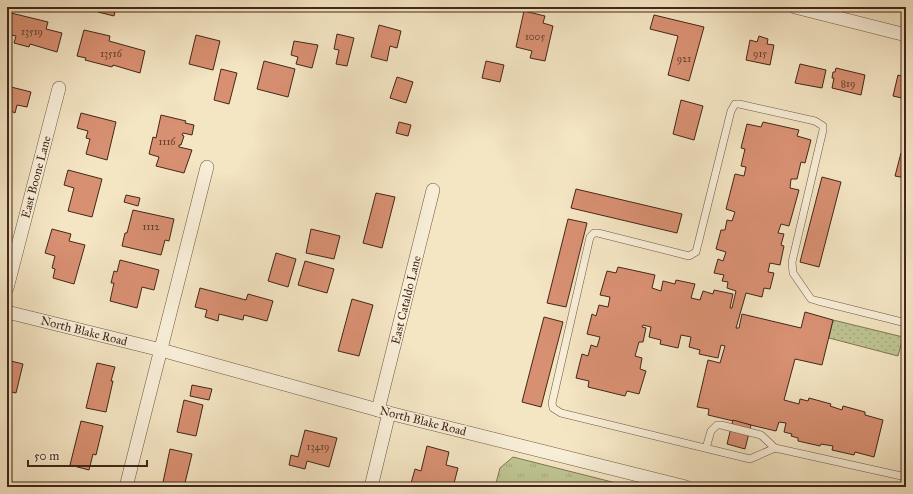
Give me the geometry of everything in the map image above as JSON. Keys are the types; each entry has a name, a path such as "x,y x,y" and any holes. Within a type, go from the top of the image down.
{"street":[{"path":"795,7 906,35"},
{"name":"East Boone Lane","path":"7,288 59,88"},
{"path":"126,487 207,167"},
{"name":"East Cataldo Lane","path":"371,487 384,412 433,190"},
{"name":"North Blake Road","path":"7,312 161,350 384,412 686,487"}],"lane":[{"path":"774,448 750,459 561,413 552,408 590,237 594,233 689,256 696,252 731,111 735,104 815,121 823,126 824,130 792,262 793,273 811,299 906,323"},
{"path":"706,448 711,431 717,425 721,425 761,435 774,448 906,477"}],"green space":[{"path":"833,320 903,337 898,356 829,338"},
{"path":"513,457 632,487 495,487 500,468"}],"building":[{"path":"99,7 116,7 114,16 98,12"},
{"path":"524,11 545,16 543,23 553,26 545,61 530,58 532,51 516,47"},
{"path":"11,13 48,22 46,29 62,33 57,52 30,44 29,47 14,43 16,36 7,34"},
{"path":"654,15 704,27 689,81 668,75 678,36 650,29"},
{"path":"379,25 401,31 397,48 390,46 387,61 371,57"},
{"path":"84,30 110,36 109,41 145,51 140,73 113,65 112,67 85,60 86,58 77,56"},
{"path":"337,34 354,38 347,66 336,64 339,50 334,49"},
{"path":"196,35 220,41 213,70 189,64"},
{"path":"759,36 768,39 767,44 774,45 770,65 746,60 750,40 757,42"},
{"path":"294,41 318,45 312,68 296,64 298,57 291,55"},
{"path":"264,61 295,69 288,97 257,89"},
{"path":"486,61 504,65 500,82 482,78"},
{"path":"800,64 826,70 822,88 795,83"},
{"path":"836,68 865,75 861,95 832,88 834,78 832,78 833,72 835,72"},
{"path":"221,69 237,73 229,104 214,100"},
{"path":"898,75 906,78 906,99 893,96"},
{"path":"397,77 413,82 406,103 390,98"},
{"path":"7,86 31,92 27,107 17,105 15,113 11,111 7,125"},
{"path":"681,100 703,106 694,140 673,134"},
{"path":"81,113 116,122 107,160 86,154 90,139 86,138 88,131 77,128"},
{"path":"161,115 186,121 185,123 194,125 192,135 183,133 182,135 184,136 181,145 179,145 179,147 192,150 184,173 156,166 159,157 149,154 153,137 156,138"},
{"path":"399,122 411,125 408,136 396,133"},
{"path":"763,122 799,130 797,136 811,140 805,163 801,162 797,179 791,179 790,188 799,190 789,226 781,224 778,233 784,234 781,245 784,246 780,265 770,263 768,272 774,273 770,289 764,288 762,297 746,293 736,328 739,328 742,314 801,328 805,312 833,320 822,365 795,359 784,400 799,404 800,399 808,401 809,398 831,404 830,406 842,410 843,406 865,412 865,415 883,420 874,457 855,452 854,455 832,450 833,446 821,444 820,446 798,441 798,438 791,436 792,434 784,432 786,423 779,422 776,431 708,415 709,409 697,407 708,360 720,363 725,346 721,345 718,358 699,354 700,350 689,347 691,337 681,335 678,348 660,344 661,340 649,337 651,327 643,325 642,327 646,328 643,342 639,342 635,356 642,358 640,369 646,371 639,394 627,391 625,396 588,387 589,381 576,378 582,354 588,356 591,345 597,347 600,337 587,334 592,314 596,316 599,305 608,307 610,297 600,295 607,271 616,273 618,267 655,275 652,288 661,291 663,281 675,284 676,280 695,284 691,298 700,300 703,291 713,294 714,290 733,294 730,308 732,308 736,291 727,288 728,282 722,281 724,275 714,273 718,259 723,261 726,252 716,249 721,230 725,230 727,220 732,221 735,212 726,209 735,174 744,176 746,167 741,166 745,149 741,148 747,124 761,127"},
{"path":"901,153 906,154 906,178 895,176"},
{"path":"68,170 102,179 92,217 68,211 74,188 64,185"},
{"path":"822,177 841,182 819,267 800,262"},
{"path":"576,189 682,214 677,233 571,208"},
{"path":"376,193 395,197 382,248 363,243"},
{"path":"126,195 140,198 138,206 124,202"},
{"path":"133,210 174,219 169,241 165,240 161,255 122,246"},
{"path":"568,219 587,223 566,307 547,303"},
{"path":"52,229 71,234 69,241 85,245 74,284 53,278 55,269 52,268 55,256 45,253"},
{"path":"311,229 340,236 334,259 306,253"},
{"path":"276,253 296,259 288,287 268,281"},
{"path":"120,260 159,270 154,290 142,287 137,308 110,301 114,283 111,283 114,271 117,272"},
{"path":"305,261 334,269 327,293 298,285"},
{"path":"200,288 246,300 248,294 273,301 267,321 244,315 243,320 219,314 218,321 205,317 207,310 195,307"},
{"path":"352,299 373,305 359,356 338,351"},
{"path":"544,317 563,322 541,407 522,402"},
{"path":"7,360 23,364 16,393 7,391"},
{"path":"97,363 115,367 106,412 86,408"},
{"path":"192,385 212,389 209,400 190,396"},
{"path":"184,400 203,405 196,436 177,432"},
{"path":"733,420 751,425 745,449 727,444"},
{"path":"81,421 103,426 96,455 93,454 89,470 70,465"},
{"path":"305,430 337,438 329,467 307,461 305,469 289,465 291,455 298,457"},
{"path":"427,446 449,452 446,465 458,468 453,487 410,487 415,469 421,471"},
{"path":"170,449 192,454 184,487 162,487"},
{"path":"308,482 326,487 306,487"}]}
